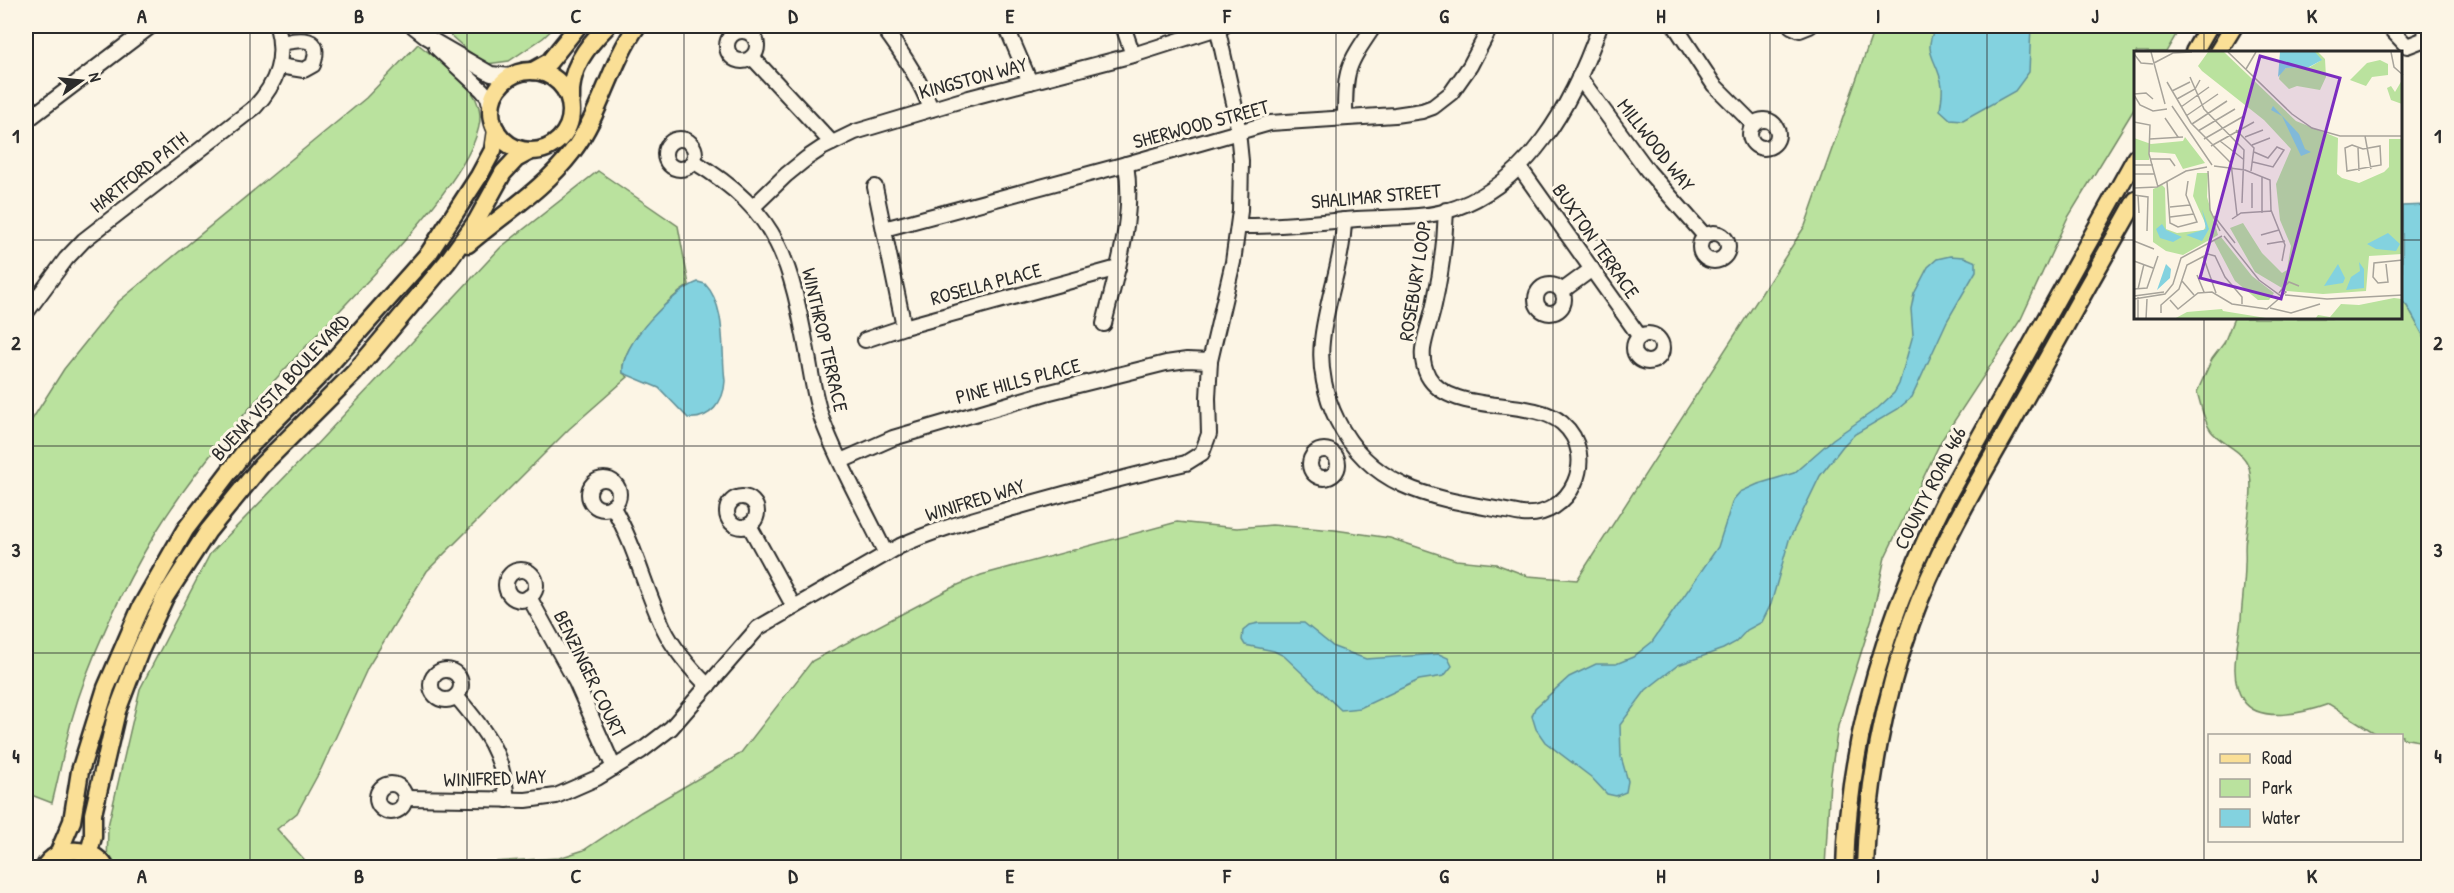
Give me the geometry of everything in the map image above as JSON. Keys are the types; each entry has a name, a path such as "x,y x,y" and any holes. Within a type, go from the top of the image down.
{"main road":[{"path":"578,26 554,57 533,71 511,76 494,96 491,109 496,130 511,145 531,151 545,149 562,136 571,118 570,88 575,66 595,37 607,26"},
{"path":"447,262 540,186 572,152 595,114 637,26"},
{"path":"2195,51 2210,26"},
{"path":"2219,51 2234,26"},
{"path":"533,71 543,73 561,84 571,104"},
{"name":"BUENA VISTA BOULEVARD","path":"46,863 72,821 80,771 106,688 141,607 185,530 245,451 324,371 429,253 479,176 493,150 496,130"},
{"name":"BUENA VISTA BOULEVARD","path":"89,852 93,837 93,814 117,711 165,597 208,531 261,466 354,373 447,262 476,222 503,172 516,159 531,151"},
{"name":"COUNTY ROAD 466","path":"1845,867 1846,835 1859,743 1882,649 1915,561 1946,498 2134,161"},
{"name":"COUNTY ROAD 466","path":"1865,867 1866,837 1878,752 1894,678 1911,622 1966,503 2134,204"},
{"path":"46,863 74,850 89,852 103,861 106,867"}],"street":[{"path":"26,121 151,26"},
{"name":"HARTFORD PATH","path":"26,313 66,259 84,240 255,107 272,86 279,66 281,43 277,26"},
{"path":"413,26 427,37 491,75 511,76"},
{"path":"882,26 910,66 930,110"},
{"path":"1006,26 1030,82"},
{"path":"1123,26 1133,55"},
{"path":"1345,117 1348,68 1355,53 1374,26"},
{"name":"SHERWOOD STREET","path":"884,229 1281,122 1415,112 1442,101 1460,82 1491,26"},
{"name":"SHALIMAR STREET","path":"1239,226 1423,215 1446,210 1488,193 1520,168 1548,132 1579,77 1600,26"},
{"path":"1675,26 1714,84 1754,124"},
{"path":"1791,26 1800,30 1810,26"},
{"path":"2388,26 2407,46 2425,39 2426,26"},
{"name":"KINGSTON WAY","path":"753,207 786,175 832,143 855,132 1133,55 1219,27"},
{"name":"WINIFRED WAY","path":"405,798 526,800 556,796 641,752 670,728 758,628 920,536 966,521 1195,460 1202,453 1209,434 1210,361 1239,226 1242,186 1238,132 1219,27"},
{"path":"427,37 445,57 482,90 488,97 491,109"},
{"path":"279,66 304,70 313,65 316,55 314,46 309,41 302,39 281,43"},
{"path":"752,57 832,143"},
{"name":"MILLWOOD WAY","path":"1579,77 1648,171 1705,236"},
{"name":"WINTHROP TERRACE","path":"693,161 728,184 753,207 786,261 797,299 819,408 886,554"},
{"path":"1104,324 1118,268 1128,201 1126,165"},
{"name":"BUXTON TERRACE","path":"1520,168 1640,337"},
{"path":"875,187 904,327"},
{"name":"ROSEBURY LOOP","path":"1344,220 1338,269 1324,327 1321,359 1328,399 1350,445 1375,469 1422,494 1522,514 1539,514 1558,506 1577,479 1580,456 1568,429 1560,421 1540,413 1449,394 1441,390 1428,376 1423,350 1442,261 1446,210"},
{"name":"ROSELLA PLACE","path":"865,340 904,327 1118,268"},
{"path":"1562,291 1592,269"},
{"name":"PINE HILLS PLACE","path":"842,461 893,438 1046,393 1166,363 1187,360 1210,361"},
{"path":"1335,455 1350,445"},
{"path":"612,506 631,541 663,627 688,667 708,686"},
{"path":"749,525 794,607"},
{"name":"BENZINGER COURT","path":"529,597 576,682 614,768"},
{"path":"456,696 488,734 494,746 504,771 507,800"}],"green space":[{"path":"440,26 556,26 543,38 509,61 487,64"},
{"path":"1875,26 2181,26 2167,51 2134,51 2134,109 2067,219 2021,319 1941,441 1885,557 1872,618 1838,726 1830,781 1825,867 387,868 559,858 584,850 641,812 740,754 812,661 951,588 981,575 1177,522 1237,528 1272,525 1335,530 1390,538 1456,560 1496,564 1528,576 1577,580 1805,226"},
{"path":"418,44 457,75 473,93 480,115 477,133 469,153 440,198 422,220 260,396 180,496 156,532 131,577 97,649 78,698 52,803 26,793 26,429 64,369 118,302 366,98"},
{"path":"598,171 678,226 689,285 658,312 637,337 624,362 623,373 628,377 569,429 427,571 368,667 321,769 297,813 277,829 311,867 107,868 108,826 140,689 210,554 313,448 501,247"},
{"path":"2403,302 2428,344 2428,737 2419,741 2403,738 2403,734 2376,734 2329,704 2296,713 2260,712 2250,708 2238,691 2235,661 2244,585 2245,544 2251,497 2250,473 2245,459 2208,427 2197,392 2212,359 2224,343 2233,320 2403,320"}],"water":[{"path":"1936,26 2031,26 2029,72 2015,91 1963,120 1950,119 1940,110 1942,86 1930,50"},
{"path":"2428,205 2428,344 2403,302 2403,206"},
{"path":"1950,256 1964,257 1976,262 1976,271 1947,321 1912,397 1898,409 1855,434 1820,476 1789,540 1771,604 1762,622 1747,630 1736,642 1723,649 1678,665 1646,690 1620,725 1621,757 1628,781 1626,792 1616,796 1607,794 1591,777 1545,742 1536,729 1532,716 1535,708 1569,677 1596,664 1616,664 1633,657 1652,642 1718,547 1733,500 1740,492 1794,473 1833,439 1878,408 1894,393 1899,384 1913,335 1911,309 1914,294 1928,267 1937,259"},
{"path":"698,282 705,284 717,305 722,330 725,381 719,402 709,413 696,418 688,418 659,388 623,373 624,361 638,334 662,307 687,287"},
{"path":"1304,623 1334,647 1366,659 1439,654 1448,658 1452,666 1444,676 1419,680 1360,708 1341,710 1284,656 1274,651 1245,645 1242,640 1243,631 1250,625"}]}
